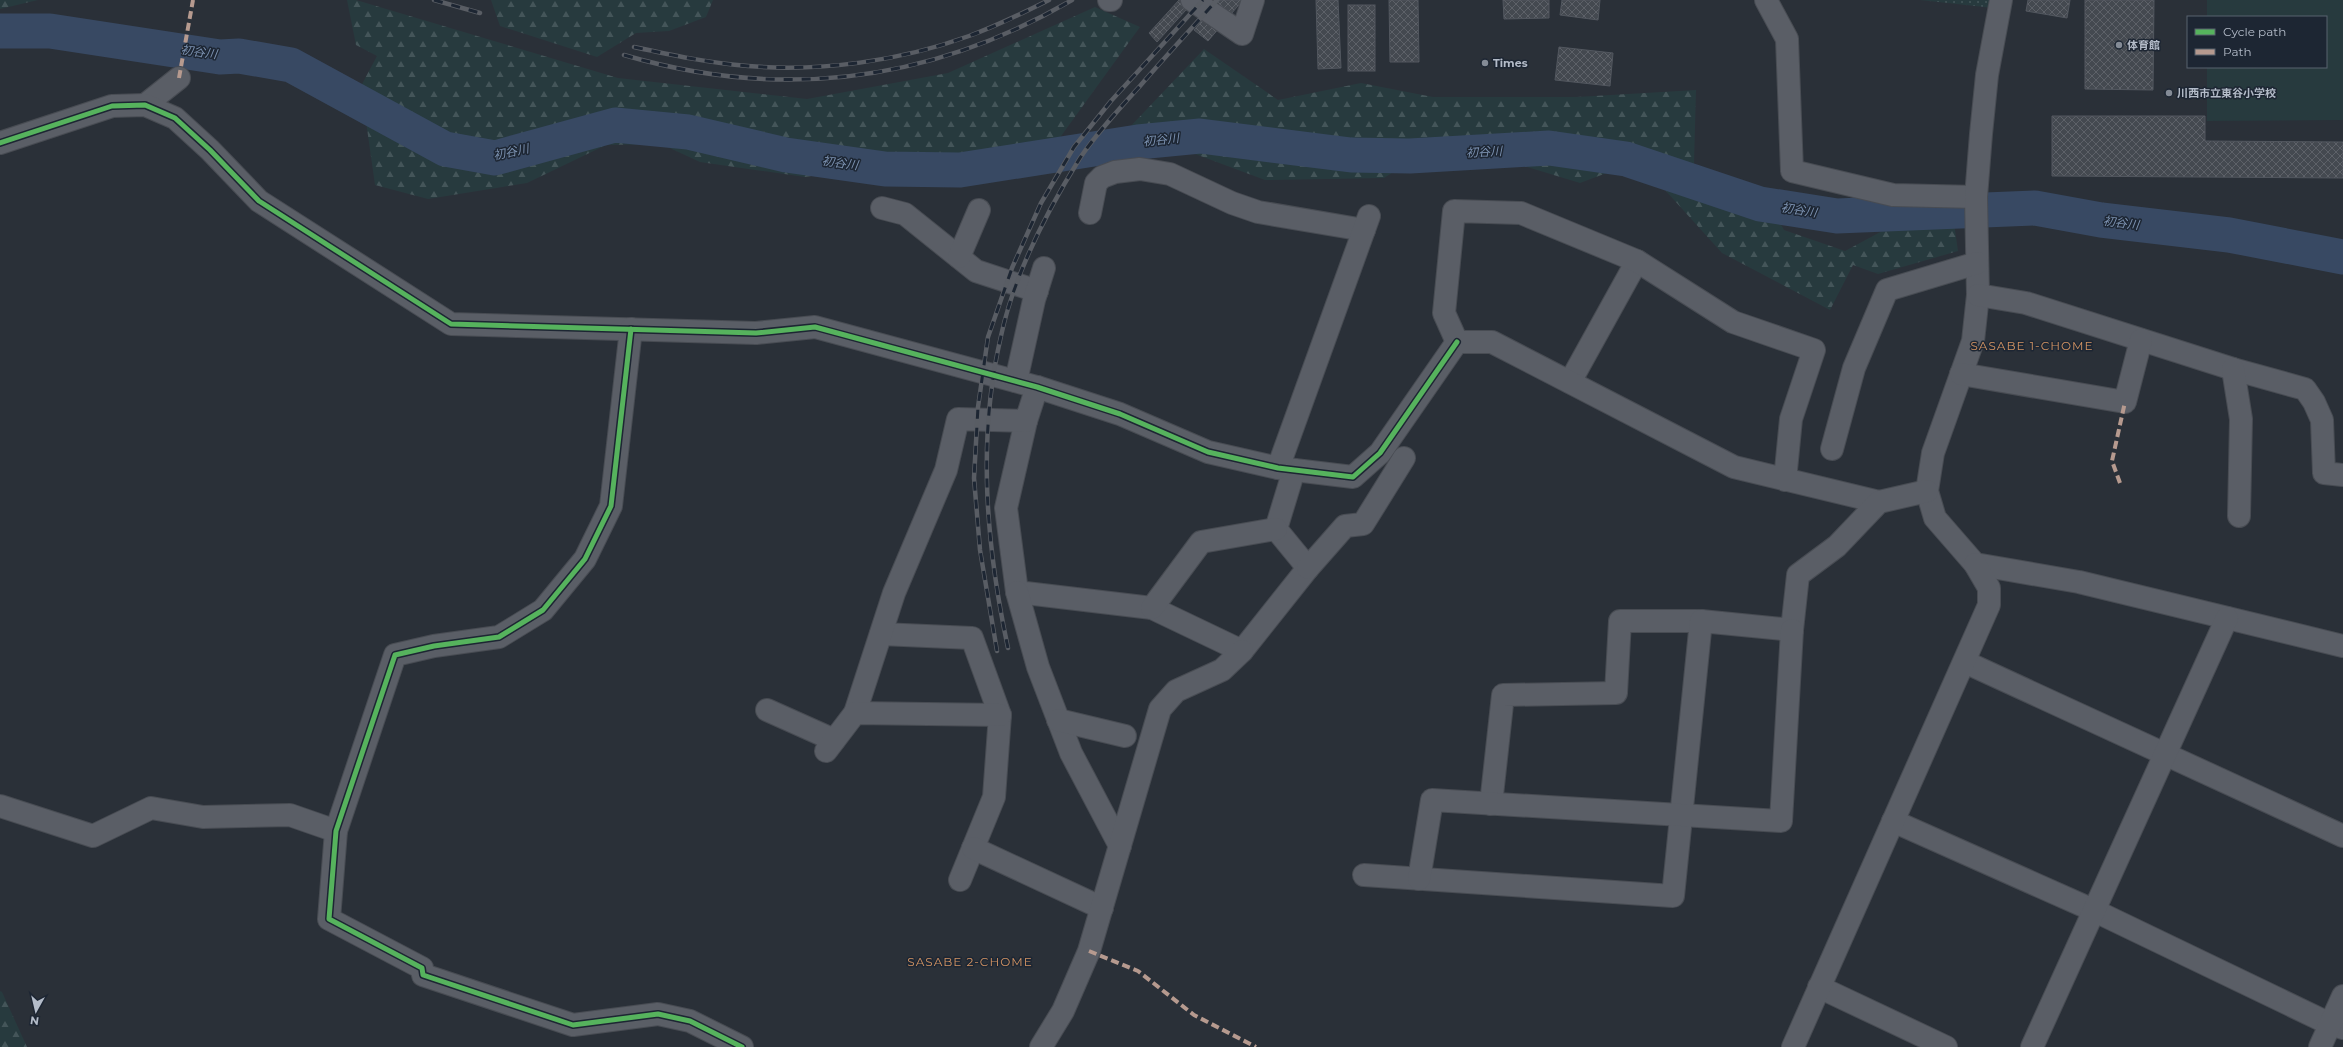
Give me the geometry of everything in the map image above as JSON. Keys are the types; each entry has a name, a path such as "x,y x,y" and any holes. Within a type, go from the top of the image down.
{"street":[{"path":"1192,0 1242,34 1252,0"},
{"path":"1766,0 1787,39 1792,171 1893,195 1976,197"},
{"path":"1793,1047 1989,605 1990,588 1975,564 1935,518 1927,491 1933,453 1973,341 1978,295 1976,263 1976,197 1987,75 2001,0"},
{"path":"145,105 179,78"},
{"path":"0,143 112,106 145,105 175,118 210,150 259,201 451,324 756,333 815,327 1027,384 1120,414 1208,452 1286,469 1353,477 1380,453 1457,342"},
{"path":"1090,213 1096,183 1102,177 1115,172 1140,169 1170,174 1232,203 1258,212 1367,223 1286,469 1276,529 1308,568"},
{"path":"882,208 905,214 976,271 1037,291"},
{"path":"959,257 979,210"},
{"path":"1457,342 1444,313 1454,211 1521,213 1637,261 1733,322 1814,350 1791,419 1784,480"},
{"path":"1570,382 1637,261"},
{"path":"1832,449 1854,368 1887,290 1976,263"},
{"path":"1044,268 1037,291 1027,384 1026,421 1006,508 1017,592 1038,667 1071,753 1120,846"},
{"path":"1978,295 2026,304 2233,370 2305,389 2314,402 2322,420 2324,473 2343,475"},
{"path":"631,329 611,506 585,559 543,610 499,637 434,646 396,655 336,831 329,919 422,968 423,975 573,1025 658,1014 690,1021 742,1047"},
{"path":"1961,374 2125,402 2141,340"},
{"path":"1457,342 1492,342 1734,467 1879,502 1927,491"},
{"path":"2233,370 2241,419 2239,516"},
{"path":"767,710 830,746 855,713 894,593 946,470 958,419 1026,421"},
{"path":"1042,1047 1066,1004 1088,951 1160,709 1176,691 1222,670 1242,651 1308,568 1345,526 1363,524 1404,458"},
{"path":"1419,878 1432,800 1781,821 1792,630 1798,576 1837,546 1879,502"},
{"path":"1152,608 1201,542 1276,529"},
{"path":"1975,564 2079,582 2343,646"},
{"path":"1017,592 1152,608 1242,651"},
{"path":"2032,1047 2094,910 2167,755 2227,618"},
{"path":"1491,804 1503,695 1616,693 1620,621 1701,621 1792,630"},
{"path":"1364,875 1673,896 1701,621"},
{"path":"881,634 972,638 1000,714 994,796 960,880"},
{"path":"1965,662 2343,836"},
{"path":"855,713 1000,714"},
{"path":"1058,720 1125,736"},
{"path":"0,806 93,836 152,808 203,817 290,815 336,831"},
{"path":"1893,820 2094,910 2336,1026"},
{"path":"973,848 1102,908"},
{"path":"1819,988 1946,1047"},
{"path":"2320,1047 2336,1026 2343,996"}],"green space":[{"path":"0,0 38,0 0,9"},
{"path":"347,0 356,0 618,78 807,99 948,73 1095,7 1140,27 1056,143 946,156 805,177 700,162 661,144 606,145 527,183 428,199 375,185 361,86 377,56 356,45"},
{"path":"491,0 713,0 706,17 669,31 636,33 597,57 500,26"},
{"path":"1920,0 1994,0 1993,8"},
{"path":"2207,0 2343,0 2343,120 2207,121 2207,68 2327,68 2327,16 2207,16"},
{"path":"1204,49 1278,100 1361,83 1433,97 1577,97 1696,90 1694,164 1765,194 1784,230 1845,251 1884,230 1954,223 1958,251 1878,274 1853,265 1830,310 1722,253 1665,190 1612,171 1580,183 1442,141 1384,178 1265,180 1128,129"},
{"path":"0,991 2,992 27,1047 0,1047"}],"building":[{"path":"1179,0 1195,0 1157,42 1149,33"},
{"path":"1220,0 1243,0 1208,41 1194,30"},
{"path":"1316,0 1338,0 1341,68 1318,69"},
{"path":"1389,0 1418,0 1419,62 1390,62"},
{"path":"1503,0 1549,0 1549,18 1504,19"},
{"path":"1562,0 1600,0 1598,20 1560,15"},
{"path":"2028,0 2070,0 2067,18 2026,11"},
{"name":"体育館","path":"2085,0 2154,0 2153,90 2085,89"},
{"path":"1348,5 1375,5 1375,71 1348,71"},
{"path":"1559,47 1613,53 1610,86 1555,80"},
{"path":"2052,116 2205,116 2205,141 2343,142 2343,178 2052,176"}],"waterway":[{"name":"初谷川","path":"0,31 50,31 220,57 239,56 291,65 445,149 495,158 615,125 688,132 786,155 885,169 960,170 1138,142 1200,136 1351,155 1410,156 1549,148 1626,159 1760,204 1837,216 2035,208 2101,220 2229,235 2343,257"}],"railway":[{"path":"434,0 480,13"},
{"path":"634,47 676,56 733,65 804,67 860,63 943,45 1000,24 1049,0"},
{"path":"624,55 683,69 740,77 798,79 854,76 910,66 965,50 1019,28 1072,0"},
{"path":"997,651 980,550 974,478 978,407 988,337 1012,268 1041,203 1074,147 1111,101 1203,0"},
{"path":"1008,648 994,570 987,492 987,453 989,414 994,375 1001,336 1014,290 1033,244 1080,158 1108,121 1217,0"}],"marked path":[{"path":"179,78 193,0"},
{"path":"2120,483 2112,461 2125,402"},
{"path":"1089,951 1138,971 1194,1015 1256,1047"}],"cycle path":[{"path":"0,143 112,106 145,105 175,118 210,150 259,201 451,324 756,333 815,327 1037,387 1120,414 1208,452 1278,468 1353,477 1380,453 1457,342"},
{"path":"631,329 611,506 585,559 543,610 499,637 434,646 395,655 336,831 329,919 422,968 423,975 573,1025 658,1014 690,1021 742,1047"}],"place":[{"name":"体育館","path":"2119,45"},
{"name":"Times","path":"1485,63"},
{"name":"川西市立東谷小学校","path":"2169,93"}],"district":[{"name":"SASABE 1-CHOME","path":"2032,346"},
{"name":"SASABE 2-CHOME","path":"970,962"}]}
